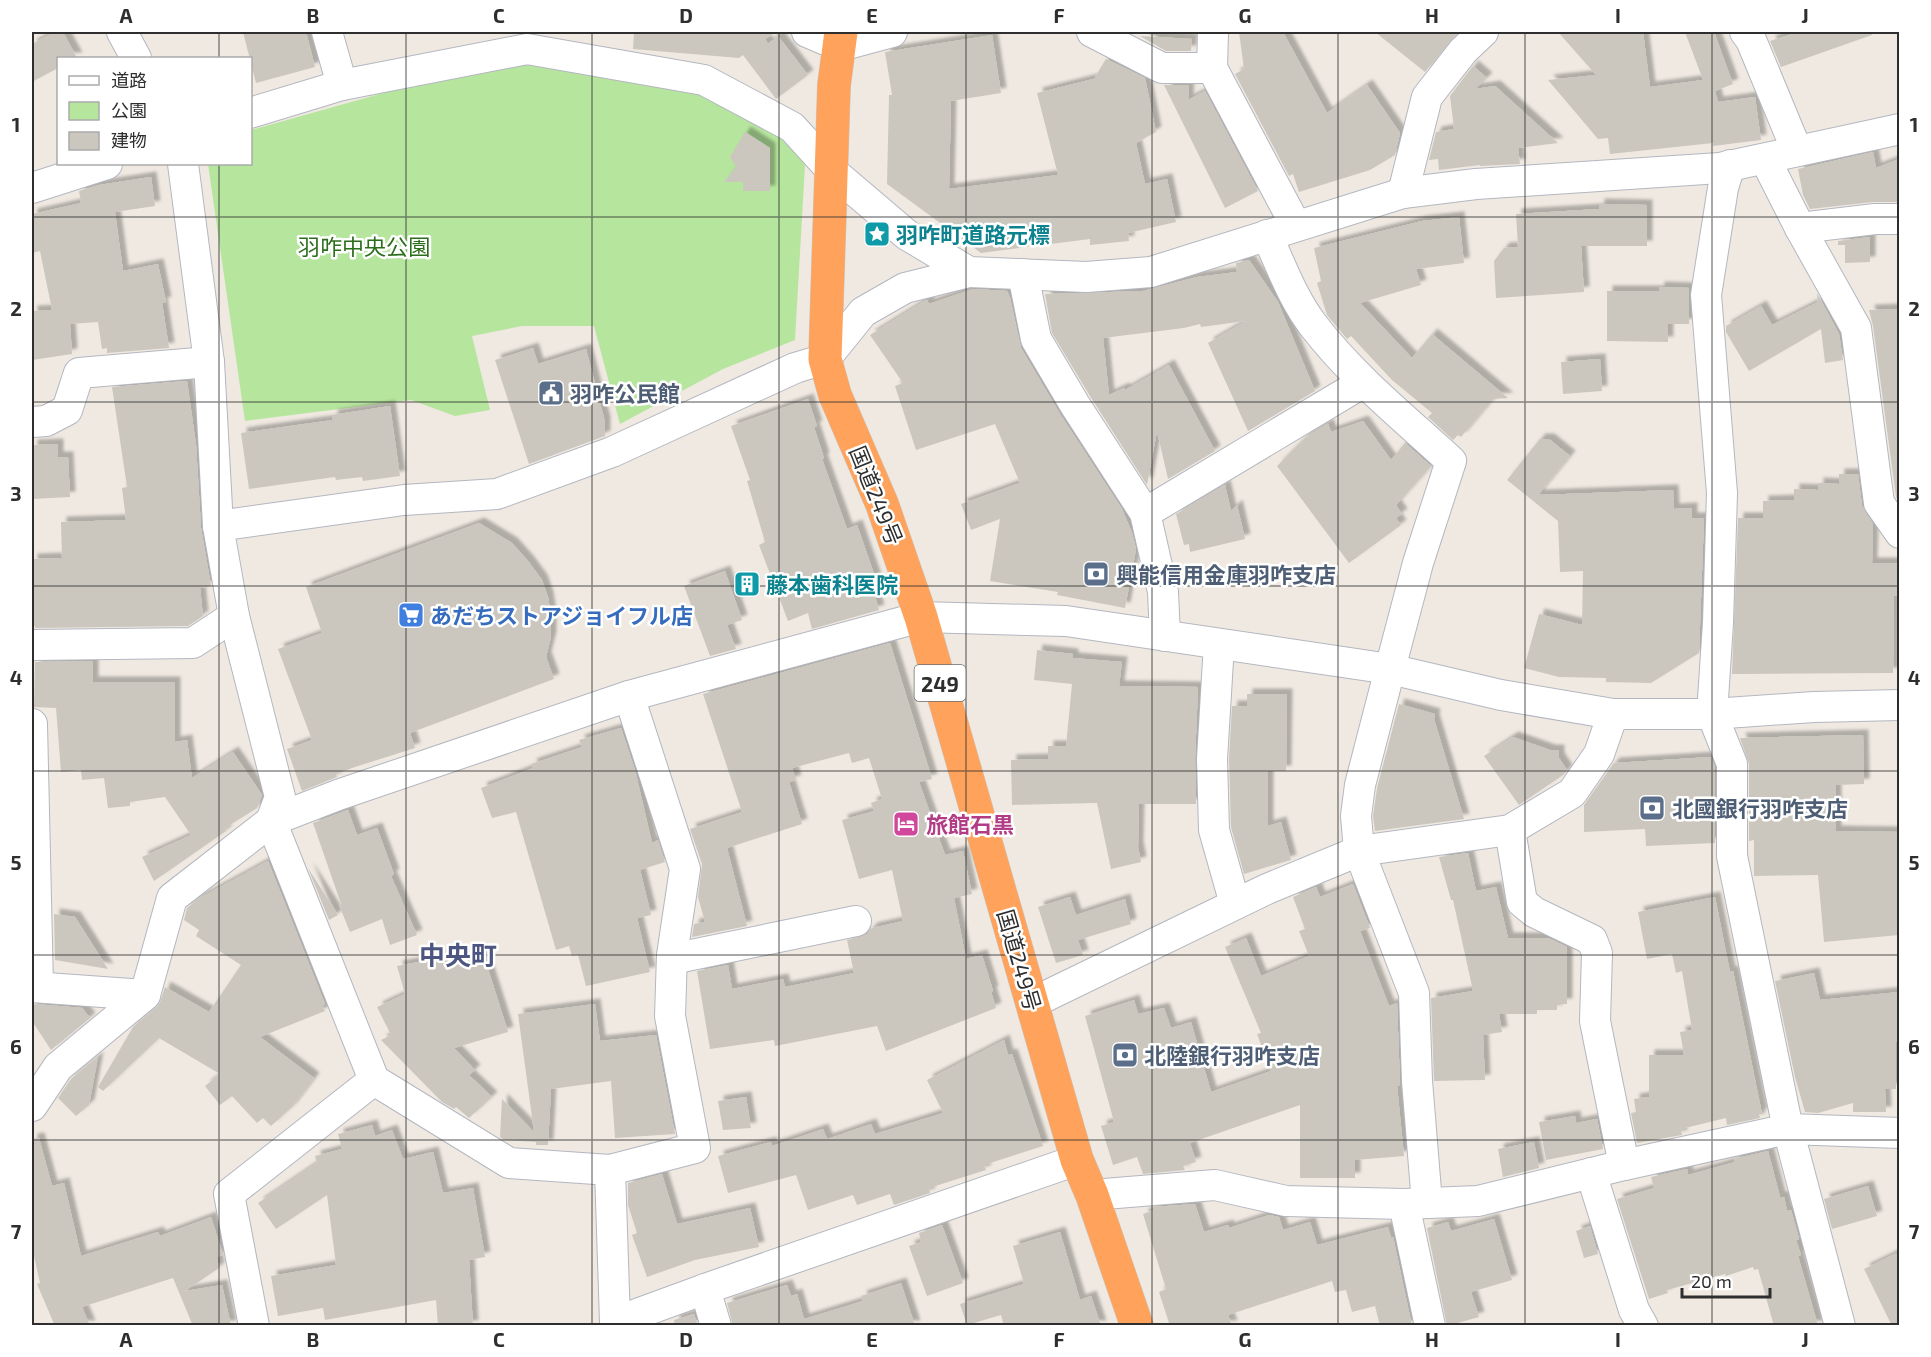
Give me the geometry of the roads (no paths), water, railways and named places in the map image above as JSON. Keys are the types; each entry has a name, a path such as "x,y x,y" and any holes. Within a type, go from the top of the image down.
{"highway":[{"name":"国道249号","path":"840,39 834,85 833,172 825,359 835,394 882,504 921,617 1077,1160 1092,1195 1137,1326"}],"street":[{"path":"122,32 135,57"},
{"path":"327,32 342,85"},
{"path":"807,32 840,39 892,32"},
{"path":"1092,32 1162,68 1212,68"},
{"path":"1213,32 1212,68 1296,226"},
{"path":"1403,193 1427,97 1463,51 1484,32"},
{"path":"1745,32 1751,40 1797,151"},
{"path":"252,112 342,85 526,40 704,80 792,127 833,172 907,235 969,272"},
{"path":"218,526 404,500 497,494 612,452 795,368 825,359 863,312 905,288 969,272 1086,277 1151,272 1403,193 1476,184 1708,168 1766,159 1899,129"},
{"path":"1766,159 1800,228 1856,328 1879,503 1899,533"},
{"path":"32,189 104,165"},
{"path":"183,165 209,362 218,526 234,616 280,797 271,821 374,1080 509,1163 610,1170 696,1148 670,1016 672,959 685,869 629,696"},
{"path":"1730,165 1723,188 1706,295 1722,493 1718,623 1712,714 1732,764 1732,856 1788,1129 1840,1326"},
{"path":"1800,228 1875,219 1899,219"},
{"path":"1267,235 1296,300 1313,326 1364,382 1451,461 1418,563 1360,784 1356,816 1359,851 1414,993 1417,1081 1415,1204 1430,1326"},
{"path":"1023,274 1036,339 1075,405 1145,513 1163,591 1165,636"},
{"path":"32,422 46,421 67,410 79,373 209,362"},
{"path":"1145,513 1364,382"},
{"path":"32,645 193,643 234,616"},
{"path":"32,1106 58,1066 146,995 172,898 271,821 338,795 629,696 921,617 1066,621 1390,669 1501,695 1613,714 1712,714 1814,707 1899,705"},
{"path":"1219,644 1212,759 1214,830 1235,904"},
{"path":"1032,1003 1235,904 1359,851 1510,830 1572,793 1599,754 1613,714"},
{"path":"32,724 35,987 146,995"},
{"path":"1510,830 1522,902 1534,912 1592,940 1597,952 1595,1021 1624,1165"},
{"path":"672,959 856,921"},
{"path":"254,1326 229,1194 374,1080"},
{"path":"1092,1195 1215,1185 1287,1201 1415,1204 1478,1201 1624,1165 1788,1129 1899,1132"},
{"path":"610,1170 615,1322 1077,1160"},
{"path":"1591,1173 1634,1310 1643,1326"},
{"path":"705,1289 716,1326"}],"place":[{"name":"羽咋町道路元標","path":"877,234"},
{"name":"羽咋公民館","path":"551,393"},
{"name":"興能信用金庫羽咋支店","path":"1096,574"},
{"name":"藤本歯科医院","path":"747,584"},
{"name":"あだちストアジョイフル店","path":"411,615"},
{"name":"北國銀行羽咋支店","path":"1652,808"},
{"name":"旅館石黒","path":"906,824"},
{"name":"北陸銀行羽咋支店","path":"1125,1055"}],"district":[{"name":"中央町","path":"458,954"}],"park label":[{"name":"羽咋中央公園","path":"364,246"}]}
